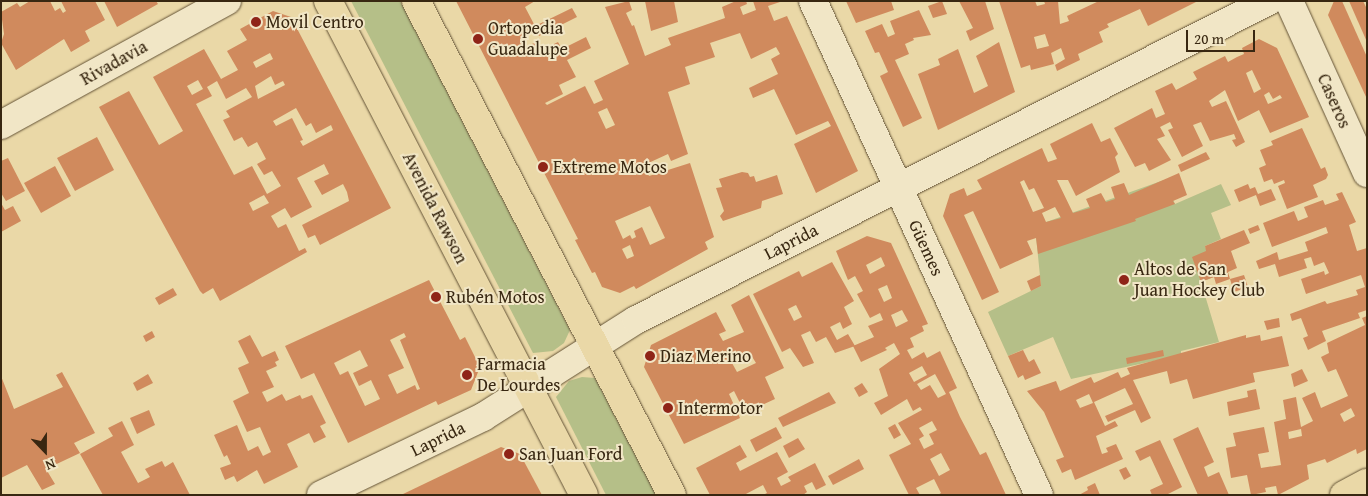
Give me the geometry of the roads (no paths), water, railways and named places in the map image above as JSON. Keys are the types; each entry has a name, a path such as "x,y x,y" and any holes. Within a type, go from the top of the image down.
{"main road":[{"name":"Avenida Rawson","path":"328,1 584,495"},
{"path":"416,1 672,495"},
{"path":"1344,495 1367,483"}],"street":[{"name":"Rivadavia","path":"1,125 227,1"},
{"name":"Güemes","path":"813,1 1039,495"},
{"name":"Laprida","path":"321,495 483,417 636,320 1269,1"},
{"name":"Caseros","path":"1289,1 1367,173"}],"place":[{"name":"Movil Centro","path":"256,22"},
{"name":"Ortopedia Guadalupe","path":"478,39"},
{"name":"Extreme Motos","path":"543,167"},
{"name":"Altos de San Juan Hockey Club","path":"1124,280"},
{"name":"Rubén Motos","path":"436,297"},
{"name":"Diaz Merino","path":"650,356"},
{"name":"Farmacia De Lourdes","path":"467,375"},
{"name":"Intermotor","path":"668,408"},
{"name":"San Juan Ford","path":"509,454"}]}
